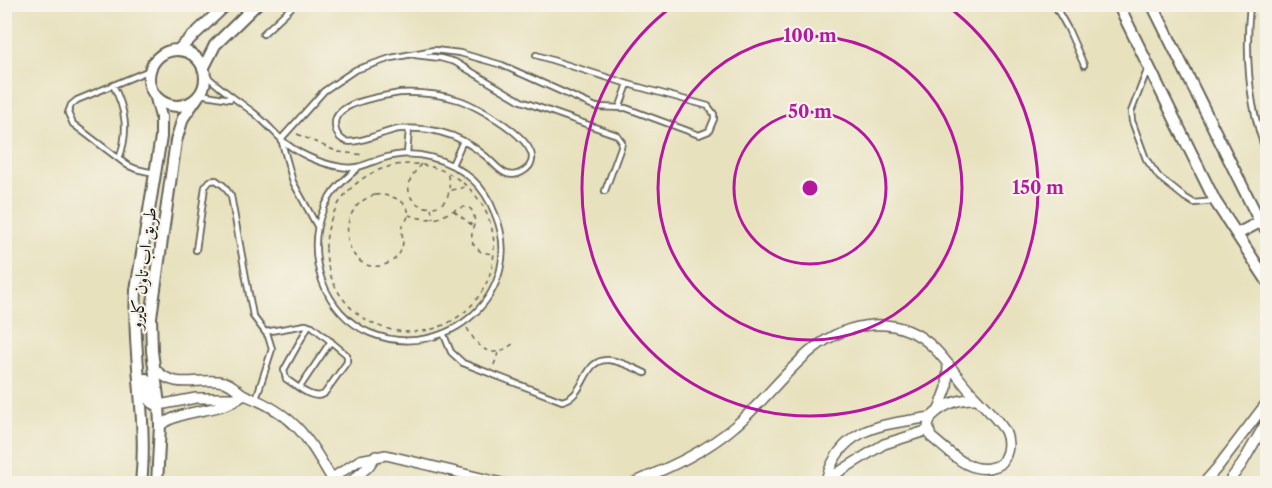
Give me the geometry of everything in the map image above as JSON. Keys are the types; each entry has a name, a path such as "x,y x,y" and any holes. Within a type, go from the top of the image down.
{"street":[{"path":"178,50 227,4"},
{"path":"204,71 190,54 178,50 170,51 158,58 150,70 149,85 156,98 173,106 186,105 199,96 203,87 204,71 215,45 257,4"},
{"path":"1118,4 1215,201 1268,282"},
{"path":"1152,4 1264,218 1268,232"},
{"name":"طريق اب تاون كايرو","path":"157,483 160,424 151,337 153,294 176,141 183,118 199,96"},
{"name":"طريق اب تاون كايرو","path":"141,483 144,438 135,329 136,290 161,127 156,98"},
{"path":"1237,234 1264,218"},
{"path":"631,483 684,460 719,439 750,413 813,349 850,327 872,325 904,330 933,347 1002,426 1007,436 1008,447 1002,463 985,469 968,465 932,437 929,430 931,417"},
{"path":"135,329 142,348 149,398 154,404 196,398 232,399 243,395"},
{"path":"939,409 947,388 948,365"},
{"path":"155,369 173,381 223,382 235,386 243,395 278,410 297,426 309,441 334,481 353,463 376,456 395,456 506,483"},
{"path":"160,424 188,412 224,406 243,395"},
{"path":"824,482 832,462 842,448 863,432 881,425 931,417 939,409 956,400 977,399"},
{"path":"1203,483 1268,401"},
{"path":"1227,483 1242,464 1268,419"},
{"path":"824,482 884,444 929,430"},
{"path":"348,483 368,467 376,456"}],"lane":[{"path":"263,34 296,4"},
{"path":"1054,4 1084,65"},
{"path":"1250,4 1249,75 1260,138 1268,157"},
{"path":"281,139 324,91 339,80 373,63 434,50 470,56 523,73 596,107 620,106 699,135 709,131 714,119 712,110 708,106 536,55"},
{"path":"409,54 455,62 521,101 617,135 620,138 621,147 605,191"},
{"path":"1148,68 1131,112 1146,159 1159,177 1184,197 1194,203 1215,201"},
{"path":"150,70 74,102 68,113 73,124 119,159 136,169 155,173"},
{"path":"204,71 236,101 256,114 281,139 297,151 339,167 357,169"},
{"path":"620,106 628,84"},
{"path":"114,85 125,118 125,139 119,159"},
{"path":"419,93 449,97 484,111 505,124 528,147 530,164 521,173 510,175 463,141 431,130 409,129 381,132 357,142 350,142 342,140 337,134 335,119 345,108 388,95 419,93"},
{"path":"199,96 236,101"},
{"path":"407,154 409,129"},
{"path":"281,139 293,182 317,226"},
{"path":"453,165 463,141"},
{"path":"407,154 431,157 453,165 473,180 489,200 499,224 502,254 492,289 483,304 464,324 444,335 418,341 393,340 368,332 346,317 329,297 319,274 315,250 317,226 323,209 344,180 369,162 388,156 407,154"},
{"path":"196,250 205,187 210,181 216,180 231,196 254,316 270,340 272,353 256,399"},
{"path":"265,332 309,325 315,327 346,355 346,362 322,396 314,396 286,379 283,372 309,325"},
{"path":"444,335 451,352 463,363 562,400 575,395 592,366 603,360 615,361 645,373"},
{"path":"300,387 331,341"}],"path":[{"path":"288,130 338,152 352,155 363,154 369,162"},
{"path":"421,164 410,180 410,194 418,205 431,208 443,203 449,196 450,190 447,172"},
{"path":"421,164 447,172 468,187 487,215 493,237 493,254 485,284 473,303 459,316 436,328 414,332 392,330 370,322 344,301 333,281 327,259 326,248 330,223 340,202 354,185 373,172 394,165 421,164"},
{"path":"450,190 468,187"},
{"path":"380,194 394,197 406,206 409,215 401,233 402,249 392,261 381,266 370,265 360,260 353,252 348,242 347,225 354,209 366,198 380,194"},
{"path":"409,215 433,219 463,207 470,209 475,218 471,236 473,244 482,252 502,254"},
{"path":"431,208 433,219"},
{"path":"453,210 473,226"},
{"path":"464,324 482,349 499,352 515,342"},
{"path":"491,375 499,352"}]}
